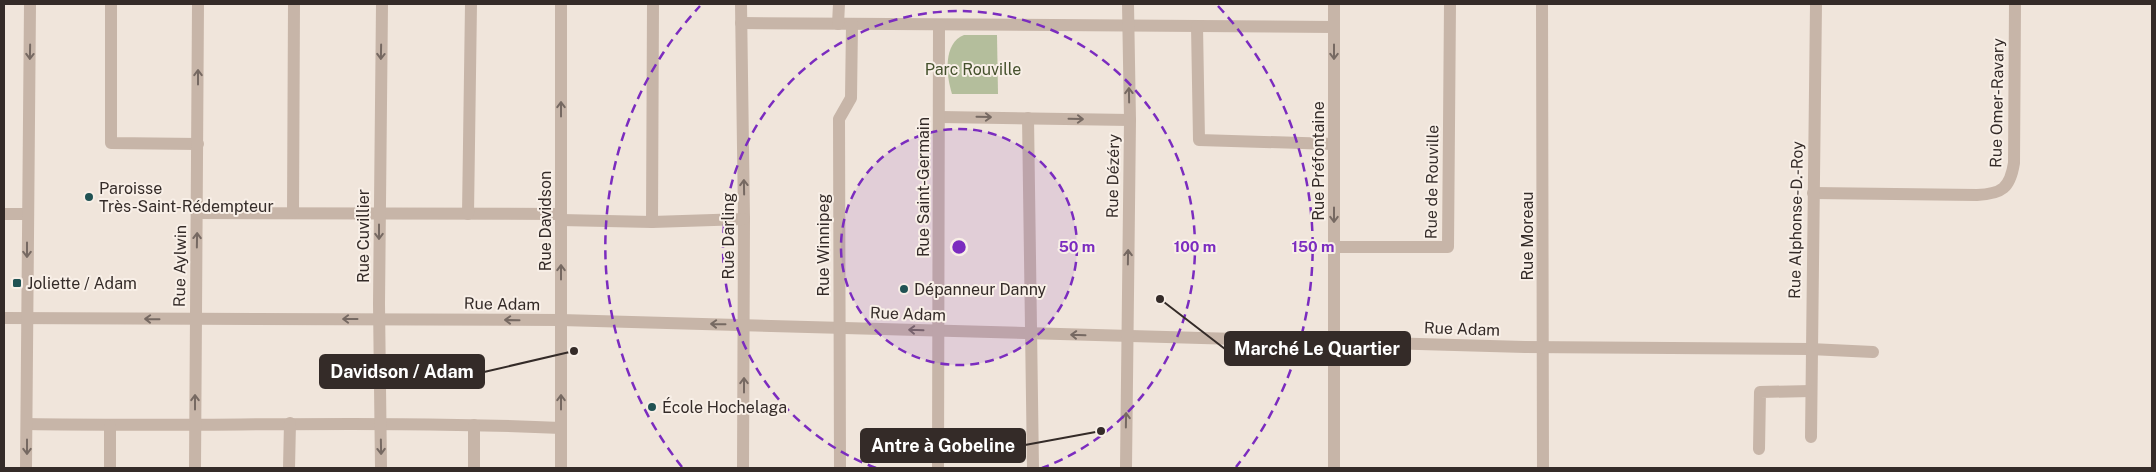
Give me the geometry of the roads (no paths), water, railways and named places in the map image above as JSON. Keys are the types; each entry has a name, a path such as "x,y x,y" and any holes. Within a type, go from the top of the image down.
{"street":[{"path":"26,468 30,4"},
{"path":"111,4 112,143 198,144"},
{"name":"Rue Aylwin","path":"195,468 198,4"},
{"path":"293,213 294,4"},
{"name":"Rue Cuvillier","path":"381,468 379,319 382,4"},
{"path":"468,214 471,4"},
{"name":"Rue Davidson","path":"561,4 561,468"},
{"path":"652,222 653,4"},
{"name":"Rue Darling","path":"741,4 744,219 743,468"},
{"path":"838,24 839,4"},
{"name":"Rue Dézéry","path":"1126,468 1130,120 1128,4"},
{"name":"Rue Préfontaine","path":"1334,4 1334,468"},
{"name":"Rue de Rouville","path":"1334,247 1448,247 1450,4"},
{"name":"Rue Moreau","path":"1542,4 1543,468"},
{"name":"Rue Alphonse-D.-Roy","path":"1810,437 1816,4"},
{"name":"Rue Omer-Ravary","path":"1812,193 1977,195 1998,192 2006,186 2012,177 2014,163 2014,4"},
{"path":"741,23 1334,27"},
{"name":"Rue Winnipeg","path":"840,468 839,120 851,98 852,24"},
{"name":"Rue Saint-Germain","path":"938,468 939,25"},
{"path":"1197,26 1200,140 1334,144"},
{"path":"940,117 1130,120"},
{"path":"1028,118 1033,468"},
{"path":"197,212 468,214 652,222 744,219"},
{"path":"4,214 28,214"},
{"name":"Rue Adam","path":"4,318 561,320 1334,342 1543,347 1810,349 1874,352"},
{"path":"1759,449 1760,392 1811,391"},
{"path":"27,424 195,426 290,423 561,428"},
{"path":"289,468 290,423"},
{"path":"474,425 474,468"},
{"path":"110,426 110,468"}],"place":[{"name":"Paroisse Très-Saint-Rédempteur","path":"89,197"},
{"name":"Joliette / Adam","path":"17,283"},
{"name":"Dépanneur Danny","path":"904,289"},
{"name":"Marché Le Quartier","path":"1160,299"},
{"name":"Davidson / Adam","path":"574,351"},
{"name":"École Hochelaga","path":"652,407"},
{"name":"Antre à Gobeline","path":"1101,431"}],"park label":[{"name":"Parc Rouville","path":"973,69"}]}
